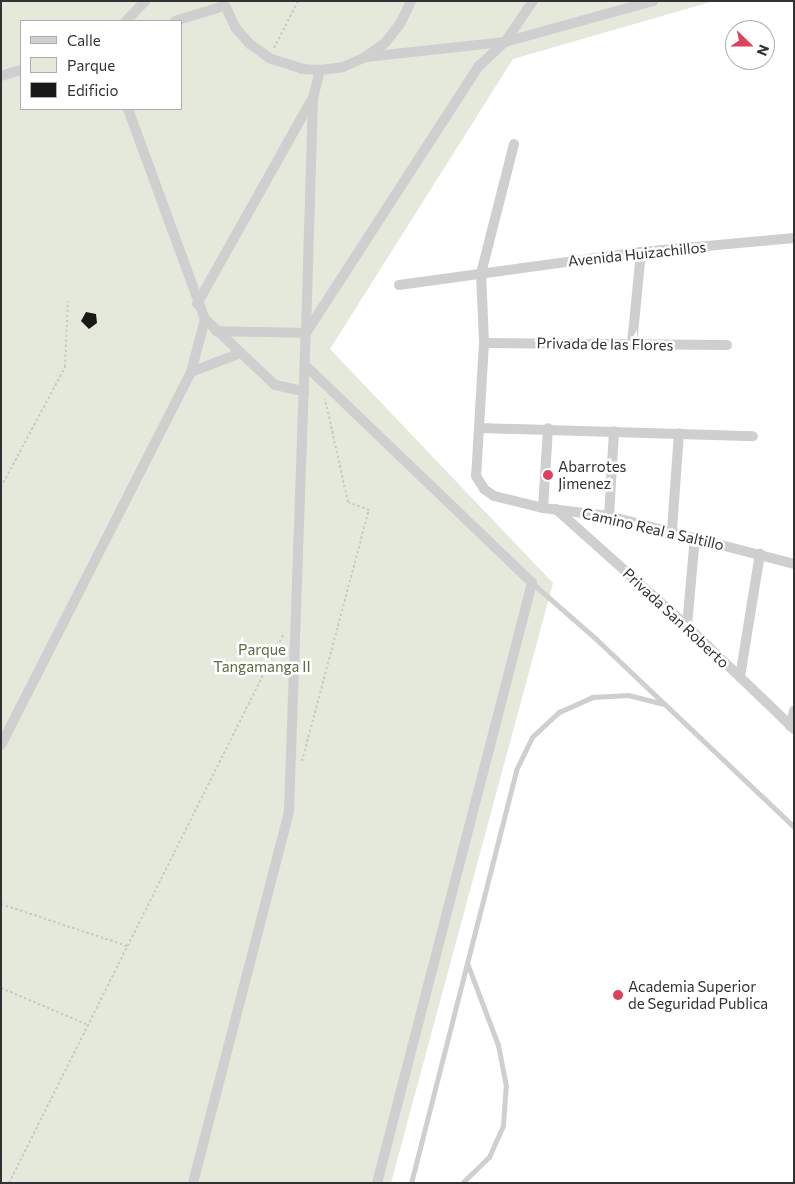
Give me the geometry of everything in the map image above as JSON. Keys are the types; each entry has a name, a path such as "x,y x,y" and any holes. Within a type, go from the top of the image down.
{"street":[{"path":"127,20 145,1"},
{"path":"178,20 224,4 235,27 250,44 269,58 302,69 320,70 343,66 366,57 385,43 400,24 411,1"},
{"path":"306,333 480,66 504,42 533,1"},
{"path":"614,12 624,1"},
{"path":"366,57 504,42 653,1"},
{"path":"1,76 20,70"},
{"path":"193,1183 289,811 313,98 320,70"},
{"path":"197,304 313,98"},
{"path":"128,110 197,304 205,319 238,354 276,386 304,391"},
{"path":"514,144 481,273 484,342 479,428 548,428 753,436"},
{"name":"Avenida Huizachillos","path":"399,285 641,252 794,238"},
{"path":"632,344 641,252"},
{"path":"1,745 191,372 205,319"},
{"path":"216,332 306,333"},
{"name":"Privada de las Flores","path":"484,342 727,345"},
{"path":"191,372 211,362 238,354"},
{"path":"305,365 532,583 376,1183"},
{"name":"Camino Real a Saltillo","path":"479,428 476,476 484,489 494,496 543,508 609,516 672,530 794,564"},
{"path":"543,508 548,428"},
{"path":"609,516 614,431"},
{"path":"672,530 679,433"},
{"name":"Privada San Roberto","path":"556,509 687,626 792,728"},
{"path":"687,626 695,537"},
{"path":"740,677 760,554"},
{"path":"792,728 794,711"}],"lane":[{"path":"532,583 596,639 794,827"},
{"path":"411,1183 516,770 532,737 559,712 592,697 628,695 663,704"},
{"path":"462,1183 489,1157 503,1125 506,1086 498,1045 467,962"}],"path":[{"path":"269,58 298,1"},
{"path":"1,487 65,367 68,301"},
{"path":"301,764 369,510 348,502 320,380"},
{"path":"9,1183 287,628"},
{"path":"1,904 127,946"},
{"path":"1,988 88,1025"}],"green space":[{"name":"Parque Tangamanga II","path":"1,1 714,1 513,59 330,349 553,583 391,1183 1,1183"}],"building":[{"path":"86,312 96,314 97,323 89,329 81,321"}],"place":[{"name":"Abarrotes Jimenez","path":"548,475"},
{"name":"Academia Superior de Seguridad Publica","path":"618,995"}]}
